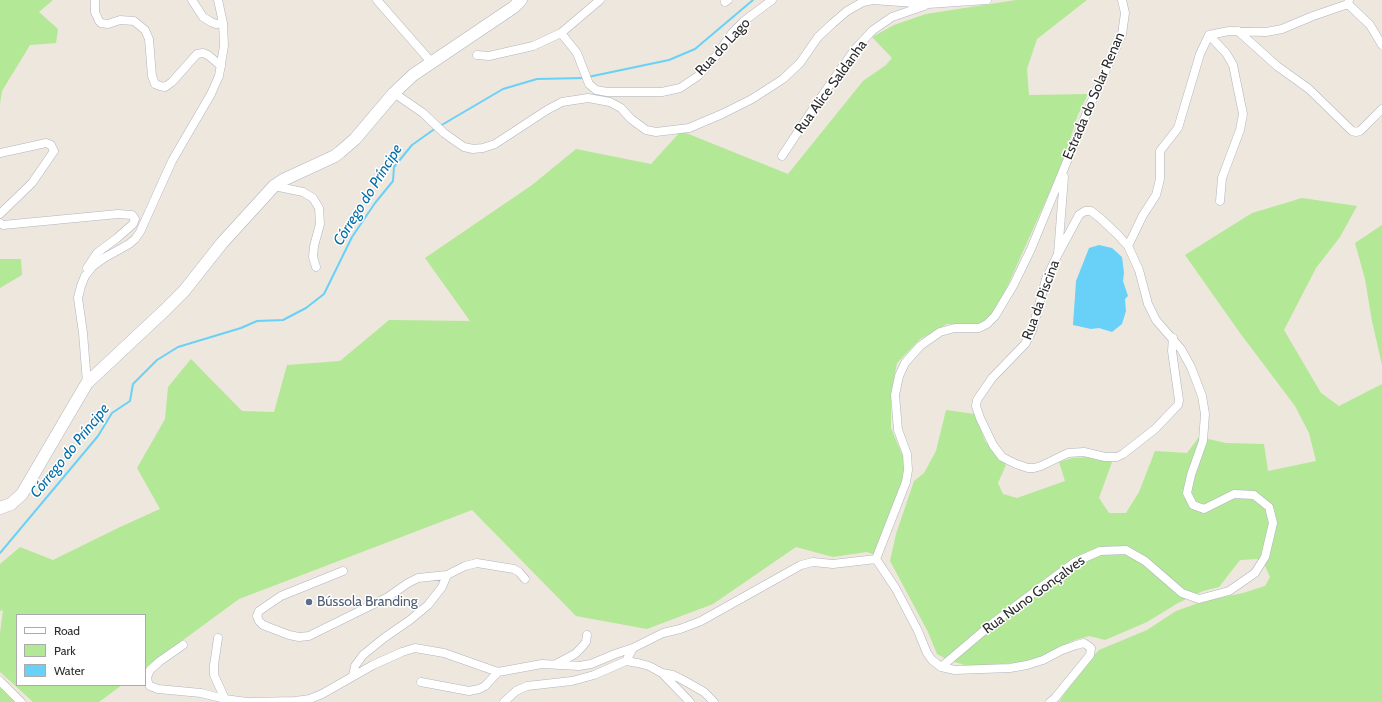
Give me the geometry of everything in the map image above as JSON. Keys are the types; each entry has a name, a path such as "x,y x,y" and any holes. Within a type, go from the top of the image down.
{"street":[{"path":"95,0 95,12 99,21 102,23 108,24 120,20 134,21 145,30 149,39 152,76 155,84 165,87 172,82 197,54 203,53 208,55 221,66"},
{"path":"192,0 203,17 216,24 223,23"},
{"path":"85,276 93,266 129,244 140,232 172,161 211,94 219,76 224,46 223,23 218,0"},
{"path":"377,0 432,63"},
{"path":"0,508 11,504 22,494 87,383 184,291 222,243 274,186 283,180 335,156 349,145 394,93 413,75 514,7 521,0"},
{"path":"477,55 489,56 533,46 560,32 600,0"},
{"name":"Rua do Lago","path":"560,32 577,53 589,84 596,90 607,92 662,92 680,88 698,76 716,56 732,33 744,21 772,0"},
{"path":"394,93 432,121 444,133 464,147 473,149 483,148 495,144 562,102 588,98 610,102 621,108 646,130 656,132 689,128 752,99 783,79 800,63 818,37 847,11 863,2 873,0 928,4 987,0"},
{"name":"Estrada do Solar Renan","path":"876,559 906,482 908,470 907,454 898,430 895,395 899,376 905,363 920,346 940,332 955,328 979,328 988,324 995,316 1013,286 1031,249 1090,105 1122,34 1125,13 1122,0"},
{"path":"1209,35 1229,31 1266,32 1282,29 1346,2 1370,25 1382,45"},
{"name":"Rua Alice Saldanha","path":"782,156 854,49 873,30 892,17 928,4"},
{"path":"1238,32 1277,66 1309,88 1352,131 1360,131 1382,109"},
{"path":"1209,35 1226,53 1233,65 1243,114 1240,130 1222,178 1220,201"},
{"path":"1128,246 1143,215 1156,195 1160,179 1160,151 1178,128 1200,54 1209,35"},
{"path":"0,153 46,143 51,145 54,151 32,183 0,214"},
{"name":"Rua da Piscina","path":"1058,254 1065,166"},
{"path":"274,186 303,192 313,198 319,208 320,224 314,246 313,257 316,267"},
{"name":"Rua da Piscina","path":"1173,338 1172,351 1179,400 1178,405 1155,429 1117,457 1105,457 1084,452 1068,453 1041,466 1028,468 1002,457 993,445 980,418 976,406 979,395 992,378 1025,344 1032,331 1046,279 1079,215 1084,211 1091,211 1100,218 1128,246 1139,270 1148,304 1156,320 1173,338 1181,349 1191,367 1202,396"},
{"path":"0,223 9,224 118,214 132,215 136,219 133,224 117,238 97,253 88,264 81,286 78,298 87,383"},
{"name":"Rua Nuno Gonçalves","path":"941,667 993,623 1075,562 1100,551 1126,550 1144,561 1182,593 1199,599 1229,591 1255,573 1265,557 1273,523 1269,507 1254,495 1234,494 1204,509 1193,505 1187,493 1191,475 1203,441 1205,414 1202,396"},
{"path":"183,646 160,661 150,670 146,677 150,686 201,693 225,699 249,702 295,701 310,698 322,694 388,658 415,648 444,653 498,672 542,664 580,666 591,664 633,648 663,633 680,629 701,621 801,565 813,562 833,564 876,559 896,589 918,630 927,653 932,660 941,667 955,670 1010,668 1043,660 1062,650 1084,643 1091,648 1090,655 1055,698 1050,702"},
{"path":"343,571 281,596 259,611 257,616 259,621 263,625 289,635 309,636 388,597 408,582 418,578 447,575 465,566 477,563 514,569 525,579"},
{"path":"353,676 355,666 363,655 428,605 442,587 447,575"},
{"path":"555,664 575,654 586,642 587,635"},
{"path":"218,638 214,674 225,699"},
{"path":"626,661 633,648"},
{"path":"504,702 516,692 527,686 572,681 594,675 626,661 649,666 662,673 690,702"},
{"path":"421,682 469,691 485,686 498,672"},
{"path":"662,673 673,675 683,680 704,692 714,702"},
{"path":"0,681 21,702"}],"green space":[{"path":"0,0 53,0 39,12 58,29 56,43 30,45 2,91 0,104"},
{"path":"1016,0 1087,0 1037,39 1027,69 1029,95 1088,94 1077,117 1064,160 995,314 982,324 947,324 920,339 897,363 891,395 891,428 904,459 905,480 875,555 867,552 833,557 796,547 713,604 647,629 576,616 472,510 239,599 146,667 146,614 16,614 16,686 121,686 99,702 33,702 0,672 0,633 3,610 0,611 0,564 20,547 53,560 160,509 137,468 165,419 168,387 191,359 242,411 274,412 287,365 340,361 389,320 470,321 425,258 532,185 576,149 651,164 681,131 788,174 863,81 886,65 892,58 872,37 894,25 926,14"},
{"path":"1302,198 1357,206 1340,237 1316,268 1284,330 1321,393 1339,406 1382,384 1382,702 1059,702 1079,671 1099,650 1147,630 1176,611 1204,601 1243,593 1265,586 1270,577 1265,566 1257,559 1240,560 1219,587 1203,591 1178,603 1147,622 1105,640 1089,636 1072,641 1042,657 1025,662 971,667 948,660 937,654 928,632 890,561 896,534 914,481 924,473 936,451 946,410 975,414 985,441 1006,465 998,483 1003,494 1017,498 1065,481 1059,462 1072,458 1090,457 1112,462 1099,498 1109,513 1126,513 1139,492 1155,451 1187,453 1199,437 1226,443 1264,444 1268,471 1316,461 1309,433 1295,406 1240,333 1185,255 1252,213"},
{"path":"1382,225 1382,365 1372,321 1365,279 1355,243"},
{"path":"0,259 21,259 22,275 0,288"},
{"path":"0,686 15,702 0,702"}],"water":[{"path":"1099,245 1112,248 1122,257 1124,273 1123,281 1128,296 1125,299 1126,311 1122,324 1112,332 1099,328 1091,329 1073,325 1076,281 1089,248"}],"waterway":[{"name":"Córrego do Príncipe","path":"588,77 669,60 695,49 753,0"},
{"name":"Córrego do Príncipe","path":"440,126 503,89 537,79 584,78"},
{"name":"Córrego do Príncipe","path":"0,553 98,436 112,413 130,401 133,384 157,360 178,347 241,328 257,321 283,320 306,308 324,294 352,237 375,203 393,181 394,167 412,145 436,128"}],"place":[{"name":"Bússola Branding","path":"309,602"}]}
